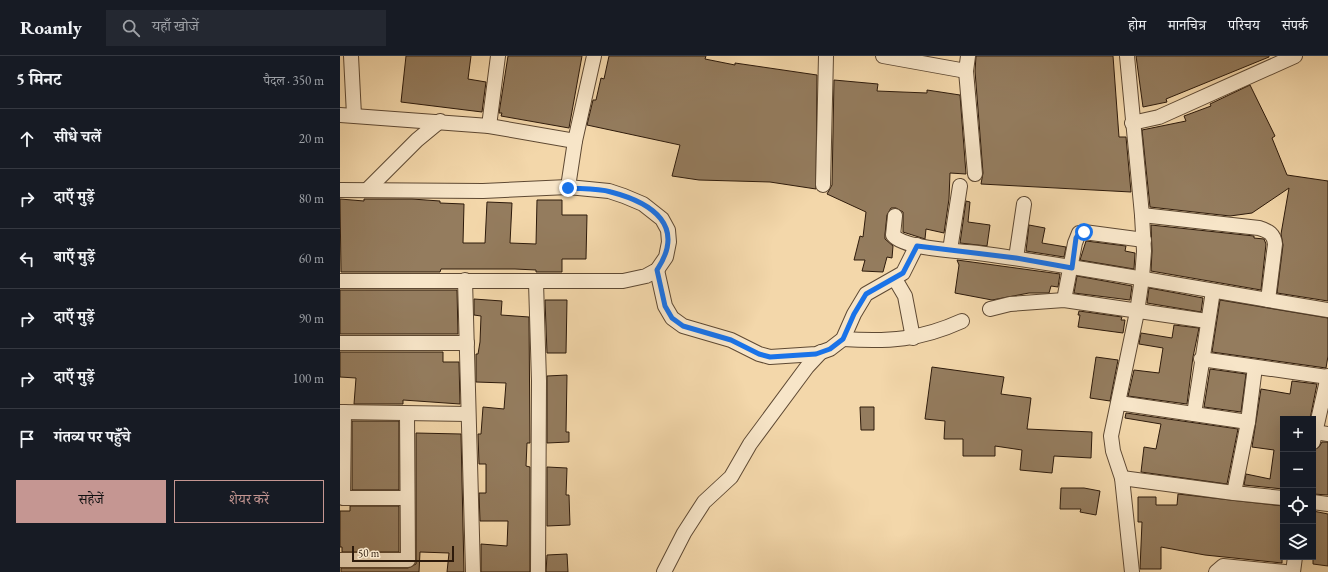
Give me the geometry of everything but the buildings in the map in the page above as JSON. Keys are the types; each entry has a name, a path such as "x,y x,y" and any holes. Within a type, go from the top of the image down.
{"street":[{"path":"351,56 354,115"},
{"path":"489,126 498,56"},
{"path":"568,188 575,141 594,56"},
{"path":"823,185 826,56"},
{"path":"883,56 966,71"},
{"path":"968,56 966,71 974,174"},
{"path":"1127,56 1144,240 1142,278 1137,312 1120,403 1112,436 1113,451 1122,478 1132,572"},
{"path":"1132,123 1159,117 1296,56"},
{"path":"340,115 440,121 489,126 575,141"},
{"path":"367,190 417,140 440,121"},
{"path":"950,250 960,186"},
{"path":"340,190 483,191 568,188 609,191 643,204 662,219 668,230 669,242 666,257 657,270 646,276 623,281 340,281"},
{"path":"1016,258 1024,204"},
{"path":"1142,215 1259,228 1268,231 1274,237 1276,244 1268,300"},
{"path":"895,216 893,235 897,240 914,252 950,250 1016,258 1328,310"},
{"path":"1064,300 1072,268 1075,243 1079,233 1084,232 1144,240"},
{"path":"657,270 665,306 672,318 683,326 731,340 759,354 770,357 822,352 830,349 843,339 854,314 866,294 899,276 914,252"},
{"path":"899,276 905,296 913,338"},
{"path":"465,280 472,572"},
{"path":"536,282 539,381 538,572"},
{"path":"1194,414 1207,321 1213,291"},
{"path":"990,309 1010,304 1064,300 1137,312 1207,321"},
{"path":"843,339 870,341 913,338 929,335 962,321"},
{"path":"340,344 467,343"},
{"path":"664,572 684,533 704,502 731,477 750,444 807,367 822,352"},
{"path":"1202,359 1328,377 1319,436"},
{"path":"1234,493 1248,422 1254,367"},
{"path":"1120,403 1248,422"},
{"path":"407,498 343,498 342,412 468,414"},
{"path":"340,560 408,560 407,414"},
{"path":"1122,478 1280,498"},
{"path":"1316,502 1328,504"},
{"path":"1293,572 1295,560"},
{"path":"1216,572 1223,566 1285,572"}],"route":[{"path":"568,188 609,191 643,204 662,219 668,230 669,242 666,257 657,270 665,306 672,318 683,326 731,340 759,354 770,357 816,354 830,349 843,339 854,314 866,294 895,279 903,273 917,246 1016,258 1072,268 1076,238 1079,233 1084,232"}]}
